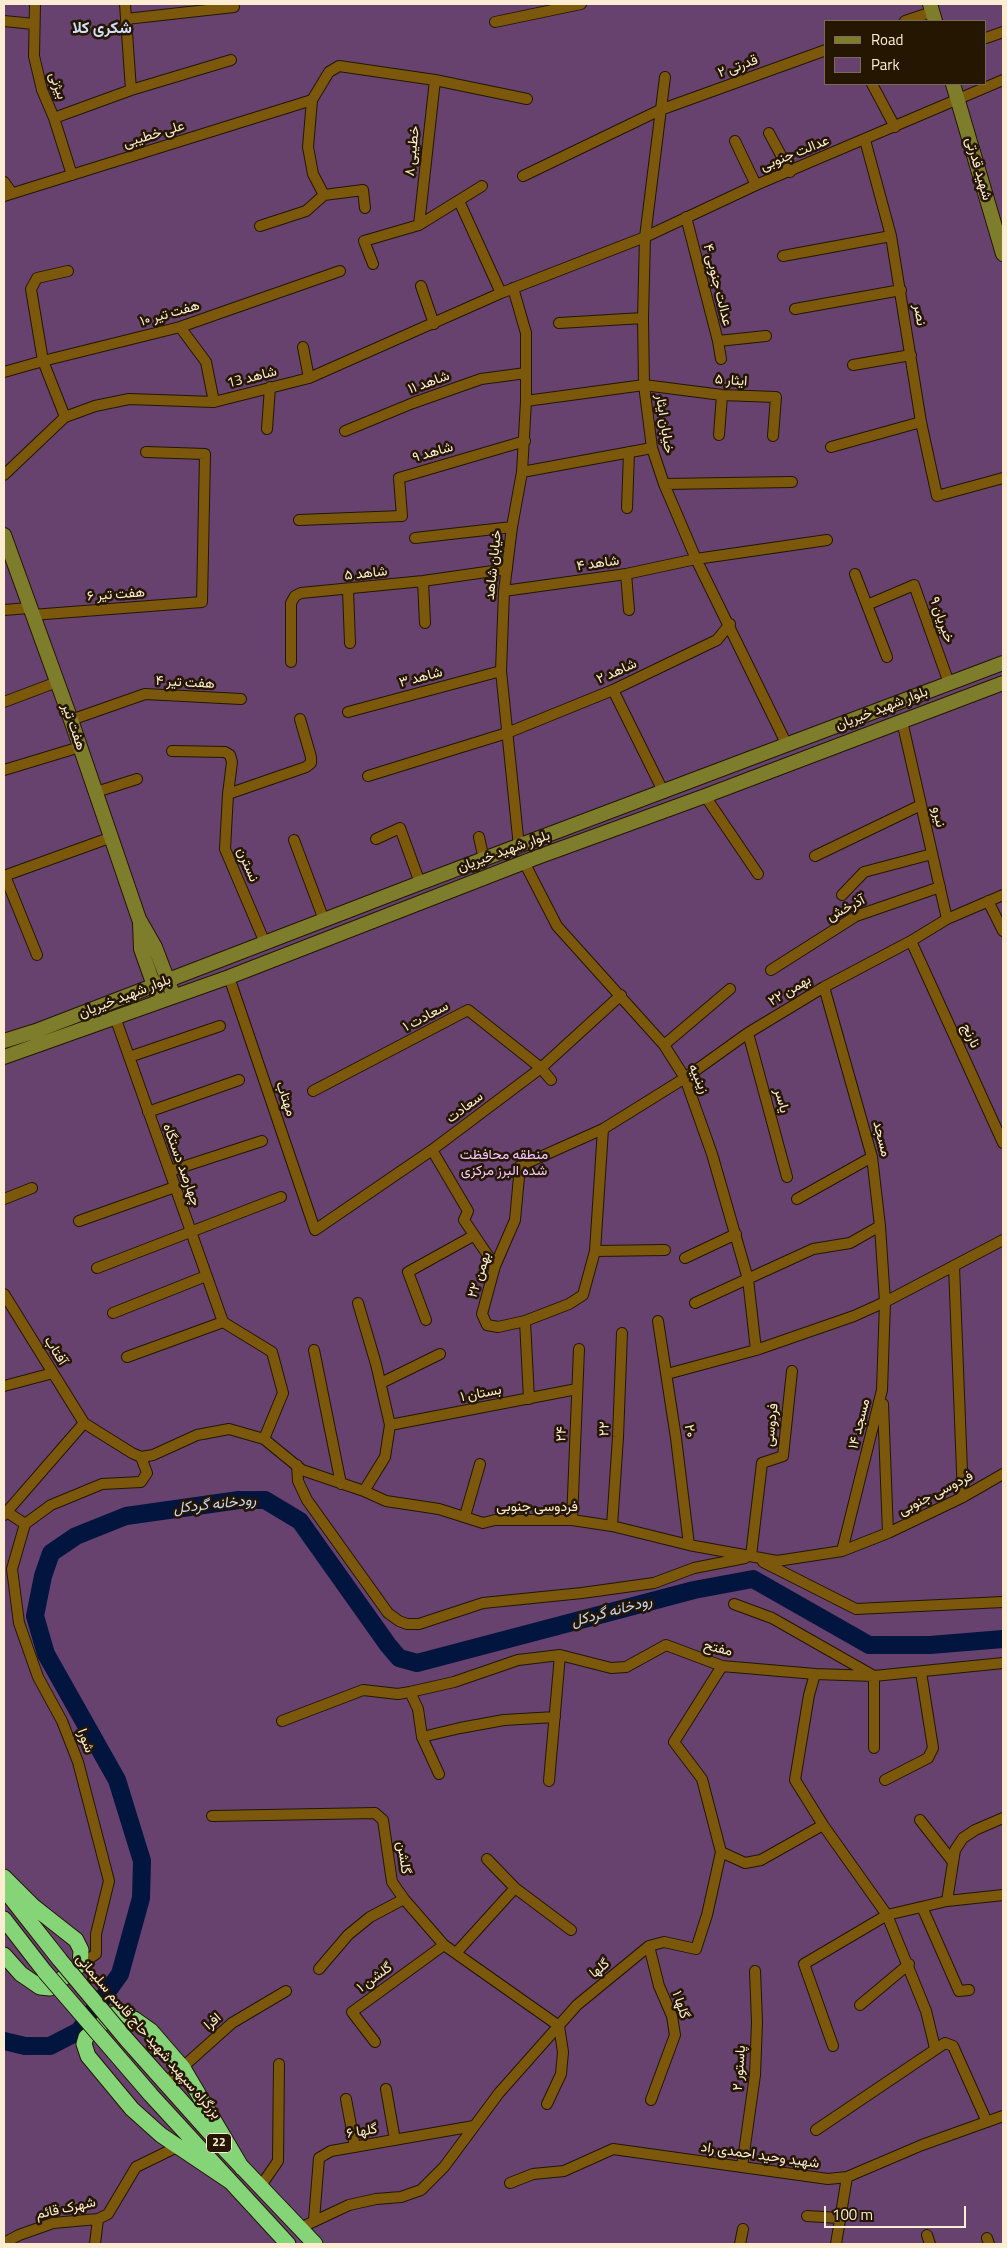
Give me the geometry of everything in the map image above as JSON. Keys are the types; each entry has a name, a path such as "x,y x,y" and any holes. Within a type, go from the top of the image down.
{"highway":[{"path":"4,1877 34,1907 76,1940 81,1950 80,1965 50,1988 40,1986 21,1974 4,1955"},
{"name":"بزرگراه سپهبد شهید حاج قاسم سلیمانی","path":"4,1889 60,1960 164,2083 315,2244"},
{"name":"22","path":"4,1919 46,1972 150,2095 194,2140 288,2244"},
{"path":"231,2182 162,2135 132,2109 88,2056 84,2044 86,2038 114,2014 123,2014 134,2019 150,2031 183,2068 242,2168"}],"main road":[{"name":"شهید قدرتی","path":"953,85 1003,254"},
{"name":"هفت تیر","path":"4,535 112,837 139,919 141,949 161,983"},
{"name":"بلوار شهید خیریان","path":"4,1041 36,1031 420,883 664,793 1003,663"},
{"name":"بلوار شهید خیریان","path":"4,1057 229,977 524,862 1003,683"},
{"path":"519,847 524,862"},
{"path":"161,983 174,996"},
{"path":"160,1002 161,983"}],"street":[{"name":"بیژنی","path":"35,4 34,56 42,90 54,118 72,175"},
{"path":"125,4 131,90"},
{"path":"495,22 581,4"},
{"path":"126,19 234,7"},
{"path":"908,20 932,12"},
{"path":"4,21 34,24"},
{"path":"987,38 1003,32"},
{"name":"قدرتی ۲","path":"523,176 660,110 824,51"},
{"path":"54,118 131,90 231,60"},
{"path":"324,195 313,174 308,147 312,100 329,72 339,66 435,80 527,99"},
{"name":"خیابان ایثار","path":"666,77 660,110 645,237 644,385 652,448 664,484 696,559 730,624 788,745"},
{"name":"خطیبی ۸","path":"419,226 435,80"},
{"name":"عدالت جنوبی","path":"512,288 645,237 756,185 1003,80"},
{"path":"873,85 895,127"},
{"name":"علی خطیبی","path":"8,195 312,100"},
{"path":"769,133 790,172"},
{"name":"نصر","path":"865,140 891,236 936,496 1003,478"},
{"path":"735,141 756,185"},
{"path":"4,182 8,195"},
{"path":"373,264 364,242 419,226 482,186"},
{"path":"260,226 306,211 324,195 362,190 365,208"},
{"path":"459,201 501,293"},
{"name":"عدالت جنوبی ۴","path":"686,218 718,341 766,336"},
{"path":"783,256 891,236"},
{"path":"65,417 43,360 31,288 37,278 68,271"},
{"name":"هفت تیر ۱۰","path":"4,372 43,360 180,327 340,271"},
{"path":"421,286 434,324"},
{"name":"شاهد 13","path":"4,475 65,417 95,406 129,399 214,402 309,378 512,288"},
{"name":"خیابان شاهد","path":"512,288 526,333 525,441 504,591 501,672 519,847"},
{"path":"795,309 901,290"},
{"path":"559,324 643,318"},
{"path":"180,327 206,362 214,402"},
{"path":"718,341 721,358"},
{"path":"303,348 309,378"},
{"path":"853,365 911,355"},
{"name":"شاهد ۱۱","path":"345,431 481,378 526,373"},
{"name":"ایثار ۵","path":"526,401 644,385 722,395 776,397 772,436"},
{"path":"267,429 270,387"},
{"path":"719,435 722,395"},
{"path":"830,447 922,422"},
{"name":"شاهد ۹","path":"299,520 402,516 399,478 525,441"},
{"path":"522,472 652,448"},
{"name":"هفت تیر ۶","path":"4,610 31,612 202,602 205,454 146,452"},
{"path":"627,508 629,452"},
{"path":"664,484 792,482"},
{"path":"415,538 512,527"},
{"name":"شاهد ۴","path":"504,591 626,574 696,559 828,540"},
{"name":"شاهد ۵","path":"291,662 291,603 295,596 301,593 423,582 507,569"},
{"path":"626,574 629,610"},
{"path":"855,574 887,657"},
{"path":"423,582 425,623"},
{"name":"خیریان ۹","path":"867,605 914,585 949,683"},
{"path":"348,590 350,642"},
{"name":"شاهد ۲","path":"368,776 507,733 613,690 717,640 730,624"},
{"name":"شاهد ۳","path":"348,712 501,672"},
{"path":"4,702 57,682"},
{"path":"613,690 664,793"},
{"name":"هفت تیر ۴","path":"71,720 145,694 241,699"},
{"path":"228,794 306,767 311,757 300,719"},
{"name":"نیرو","path":"902,720 947,919"},
{"path":"4,770 80,747"},
{"name":"نسترن","path":"172,751 225,752 230,755 232,762 225,849 265,943"},
{"path":"96,792 137,779"},
{"path":"704,796 758,874"},
{"path":"815,856 921,805"},
{"path":"376,839 400,828 420,883"},
{"path":"37,955 4,876 112,837"},
{"path":"479,837 484,860"},
{"path":"294,840 324,920"},
{"path":"842,895 864,872 932,854"},
{"name":"زینبیه","path":"524,862 557,926 664,1045 685,1078 712,1154 748,1278 756,1350"},
{"name":"آذرخش","path":"771,970 856,916 940,887"},
{"name":"۲۲ بهمن","path":"603,1129 595,1251 583,1295 569,1304 525,1321 492,1327 487,1325 483,1320 482,1314 496,1266 516,1220 520,1166 603,1129 685,1078 748,1033 824,987 911,941 947,919 1003,895"},
{"path":"988,901 1003,931"},
{"name":"نارنج","path":"911,941 1003,1142"},
{"name":"مهتاب","path":"229,977 315,1230"},
{"name":"مسجد","path":"824,987 872,1157 880,1226 885,1302"},
{"path":"664,1045 730,989"},
{"name":"سعادت","path":"315,1230 432,1150 541,1068 621,995"},
{"name":"سعادت ۱","path":"313,1092 468,1010 541,1068"},
{"name":"چهارصد دستگاه","path":"116,1016 148,1112 224,1322"},
{"path":"129,1058 220,1026"},
{"name":"یاسر","path":"748,1033 788,1177"},
{"path":"541,1068 551,1080"},
{"path":"148,1112 239,1080"},
{"path":"170,1171 262,1141"},
{"path":"432,1150 468,1211 464,1220 473,1236 496,1266"},
{"path":"797,1199 872,1157"},
{"path":"79,1221 175,1187"},
{"path":"4,1199 32,1188"},
{"path":"97,1268 281,1197"},
{"path":"695,1303 813,1249 850,1243 880,1226"},
{"path":"685,1258 736,1234"},
{"path":"426,1320 408,1272 473,1236"},
{"path":"667,1374 756,1350 854,1316 885,1302 1003,1240"},
{"path":"595,1251 665,1250"},
{"path":"954,1266 963,1497"},
{"path":"112,1313 206,1276"},
{"name":"آفتاب","path":"4,1294 84,1423"},
{"name":"مسجد ۱۴","path":"842,1551 882,1390 885,1302"},
{"path":"358,1303 381,1383 390,1425 385,1457 364,1492"},
{"path":"525,1321 529,1399"},
{"name":"۲۰","path":"658,1321 667,1374 689,1545"},
{"path":"127,1357 224,1322 272,1352 283,1393 264,1439"},
{"name":"۲۲","path":"612,1526 622,1333"},
{"name":"۲۴","path":"572,1520 579,1349"},
{"path":"314,1350 341,1484"},
{"path":"381,1383 440,1354"},
{"name":"فردوسی","path":"751,1556 762,1463 782,1456 792,1372"},
{"path":"4,1386 53,1373"},
{"name":"بستان ۱","path":"390,1425 577,1389"},
{"path":"882,1390 888,1533"},
{"path":"84,1423 141,1457 147,1473 141,1482 102,1484 51,1505 25,1524 6,1513 84,1423"},
{"name":"فردوسی جنوبی","path":"141,1457 153,1455 197,1435 229,1429 264,1439 302,1470 386,1501 439,1509 483,1523 495,1520 572,1520 612,1526 689,1545 777,1561 842,1551 888,1533 963,1497 1003,1474"},
{"path":"465,1516 480,1464"},
{"path":"297,1465 298,1481 307,1500 388,1613 407,1624 419,1624 483,1603 582,1593 654,1583 694,1568 751,1556 856,1609 1003,1602"},
{"name":"شورا","path":"25,1524 12,1569 19,1623 38,1677 62,1721 78,1762 109,1881 96,1934 96,1954 80,1965"},
{"path":"734,1604 772,1618 874,1676 874,1748"},
{"name":"مفتح","path":"282,1722 363,1690 398,1694 410,1692 454,1682 518,1660 560,1656 611,1668 626,1667 666,1645 722,1666 816,1674 874,1676 1003,1663"},
{"path":"549,1781 560,1656"},
{"path":"649,1946 664,1942 696,1949 706,1915 721,1852 702,1779 674,1742 722,1666"},
{"path":"884,1780 928,1758 933,1748 921,1672"},
{"path":"816,1674 809,1695 795,1780 823,1826 887,1915 926,2011 935,2048"},
{"path":"410,1692 418,1709 422,1737 439,1774"},
{"path":"422,1737 504,1720 556,1717"},
{"name":"گلشن","path":"212,1816 375,1813 383,1820 392,1882 404,1899 444,1945 559,2026"},
{"path":"947,1901 955,1850 963,1838 975,1830 1003,1818"},
{"path":"920,1820 953,1862"},
{"path":"721,1852 745,1863 761,1860 823,1826"},
{"path":"487,1860 515,1888 571,1930"},
{"path":"456,1952 515,1888"},
{"path":"833,2046 804,1964 887,1915 947,1901 1003,1895"},
{"path":"319,1968 348,1935 370,1917 404,1899"},
{"path":"922,1907 959,1991 969,1990"},
{"path":"76,1940 88,1940 96,1934"},
{"name":"گلشن ۱","path":"375,2042 352,2012 444,1945"},
{"name":"گلها","path":"300,2228 349,2205 376,2199 401,2197 421,2190 444,2167 499,2093 578,2005 649,1946"},
{"name":"گلها ۱","path":"649,1946 658,1986 672,2016 675,2035 651,2100"},
{"path":"860,2005 908,1964"},
{"name":"پاستور ۲","path":"742,2167 755,2075 757,2022 755,1970"},
{"name":"افرا","path":"164,2083 232,2023 286,1991"},
{"path":"547,2104 561,2074 564,2052 559,2026"},
{"path":"816,2130 944,2043 953,2046 987,2122"},
{"path":"260,2187 278,2161 279,2064"},
{"path":"386,2089 395,2140"},
{"path":"346,2099 356,2147"},
{"name":"شهید وحید احمدی راد","path":"510,2183 533,2174 564,2171 613,2149 828,2179 847,2177 922,2145 1003,2116"},
{"name":"گلها ۶","path":"314,2220 319,2158 331,2151 474,2126"},
{"name":"شهرک قائم","path":"4,2244 19,2240 53,2223 98,2219 108,2214 136,2167 194,2140"},
{"path":"836,2244 847,2177"},
{"path":"806,2216 840,2218"},
{"path":"95,2244 98,2219"},
{"path":"740,2244 742,2229"}],"green space":[{"name":"منطقه محافظت شده البرز مرکزی","path":"4,4 1003,4 1003,2244 4,2244"}],"waterway":[{"name":"رودخانه گردکل","path":"4,2041 25,2046 50,2046 79,2031 120,1974 141,1898 142,1861 117,1780 46,1654 35,1616 43,1576 51,1553 76,1536 126,1516 239,1500 265,1500 300,1521 388,1645 399,1658 417,1663 694,1590 753,1579 869,1645 930,1645 1003,1639"}],"district":[{"name":"شکری کلا","path":"102,29"}]}
